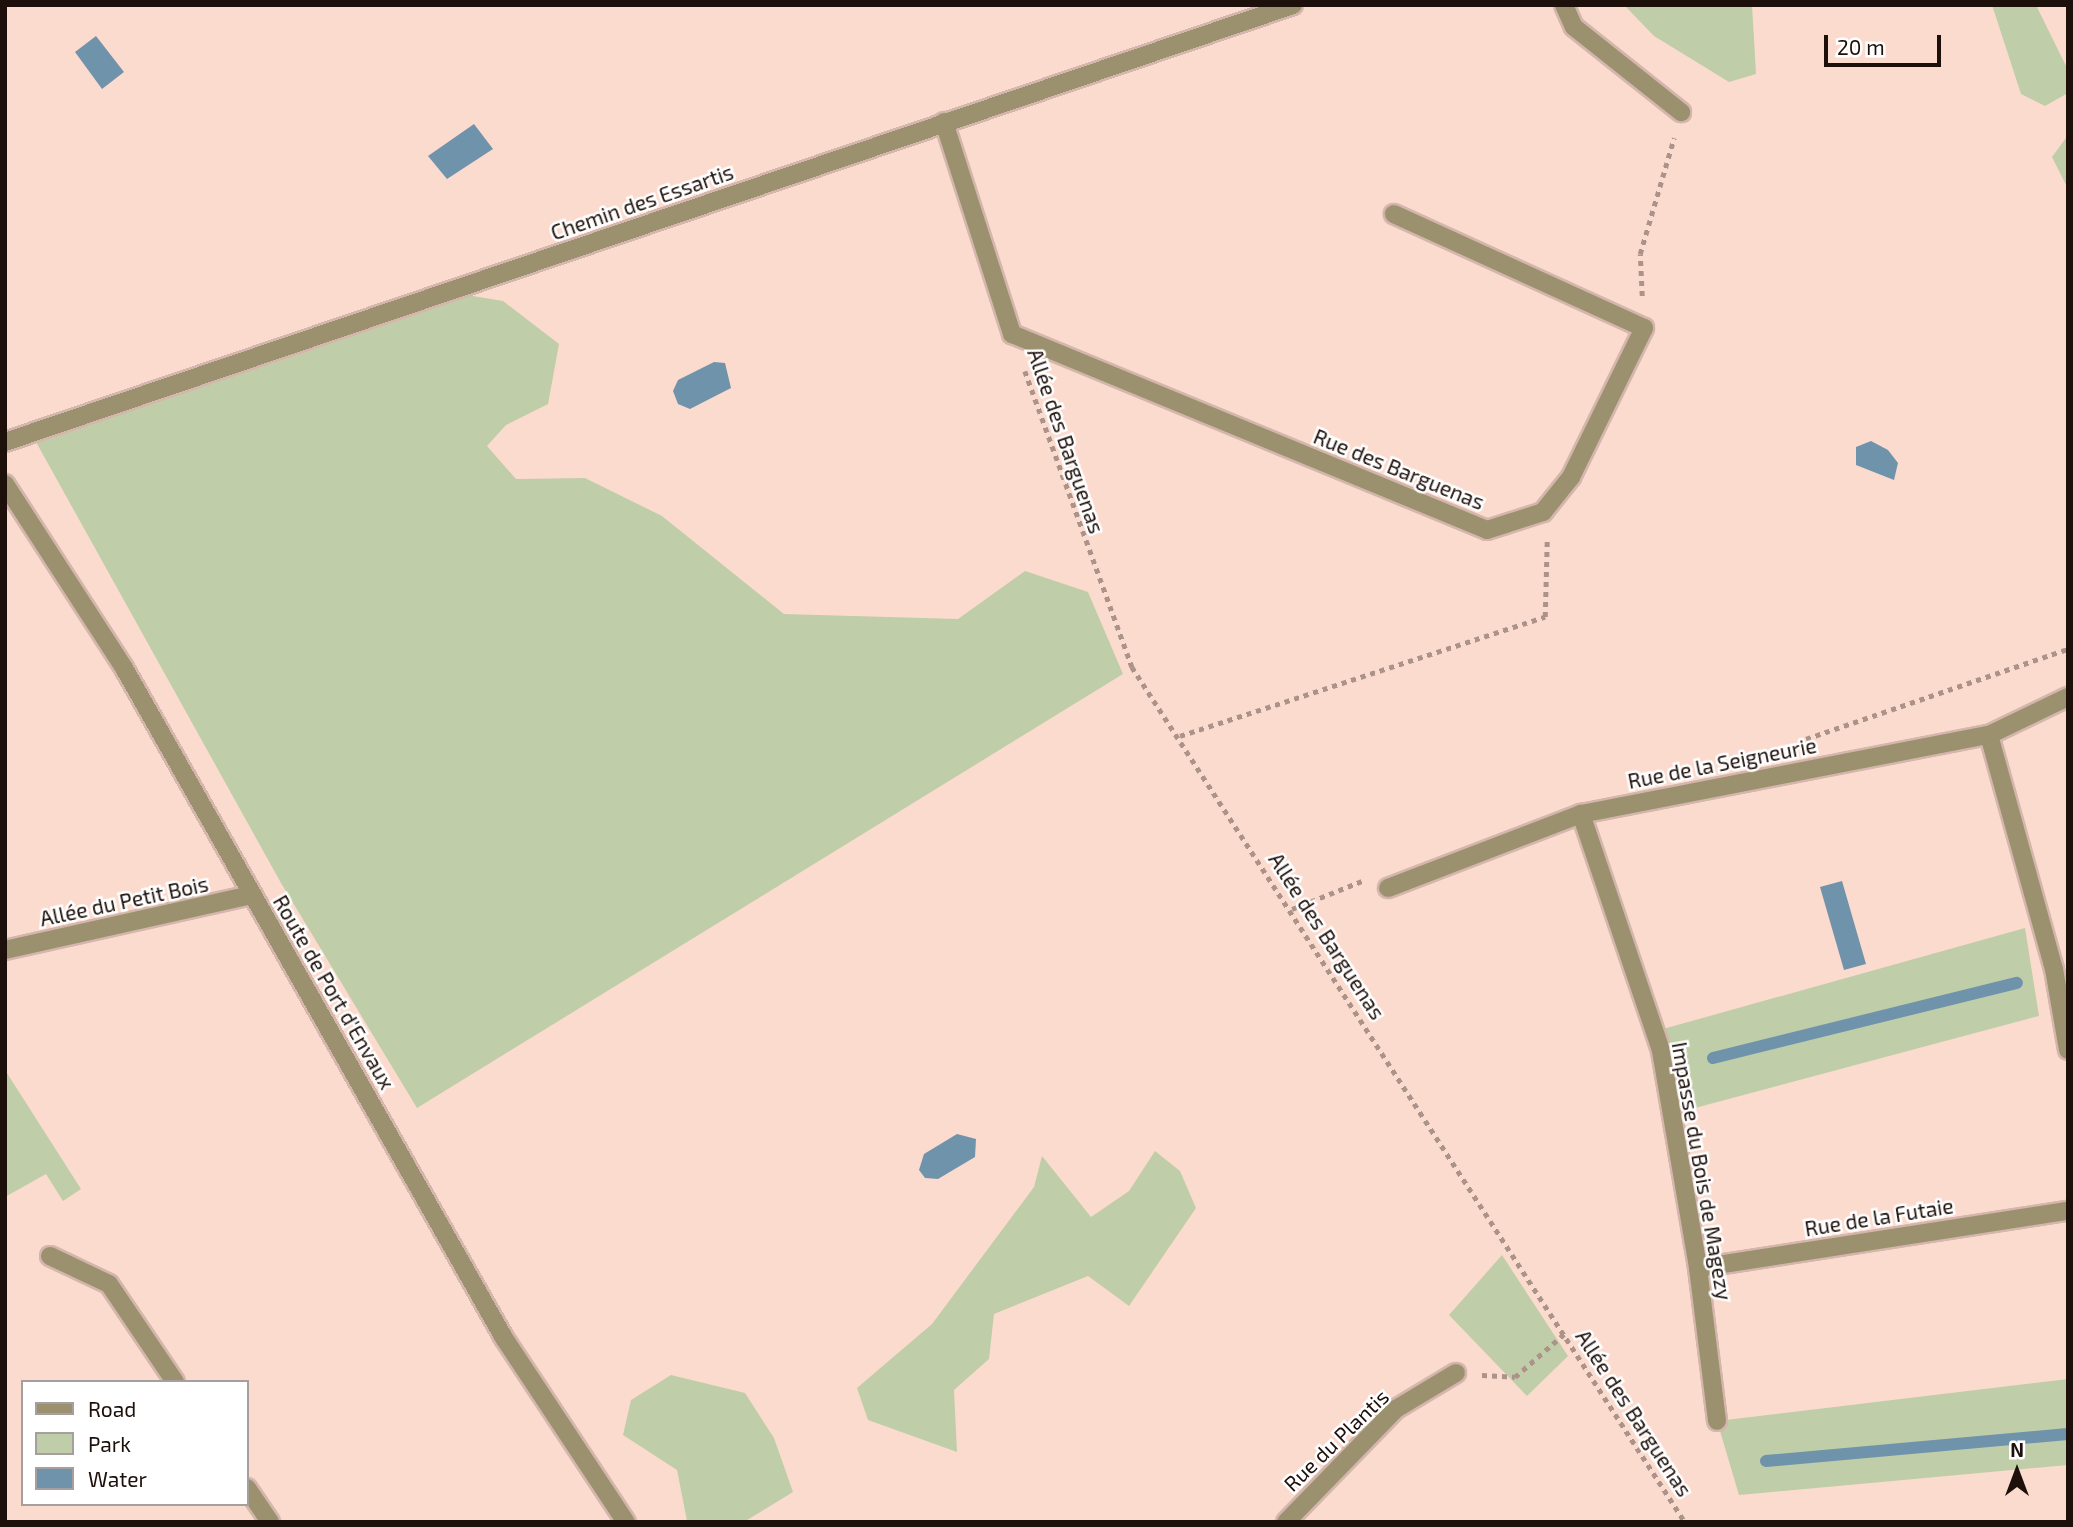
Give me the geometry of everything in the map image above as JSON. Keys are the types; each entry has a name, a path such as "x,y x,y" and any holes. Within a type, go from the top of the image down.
{"street":[{"name":"Chemin des Essartis","path":"5,442 1293,5"},
{"path":"1564,5 1574,27 1681,112"},
{"path":"944,122 1012,334"},
{"path":"1394,214 1644,328"},
{"name":"Rue des Barguenas","path":"1012,334 1487,530 1543,512 1571,477 1644,328"},
{"name":"Route de Port d'Envaux","path":"5,484 124,668 504,1338 626,1522"},
{"name":"Rue de la Seigneurie","path":"1388,888 1581,814 1989,735 2068,697"},
{"path":"1989,735 2054,969 2068,1050"},
{"name":"Impasse du Bois de Magezy","path":"1581,814 1661,1051 1698,1268 1717,1421"},
{"name":"Allée du Petit Bois","path":"5,950 251,895"},
{"name":"Rue de la Futaie","path":"1698,1268 2068,1211"},
{"path":"50,1256 109,1284 174,1380"},
{"name":"Rue du Plantis","path":"1286,1522 1396,1409 1456,1373"},
{"path":"248,1489 270,1522"}],"path":[{"path":"1644,328 1640,254 1681,112"},
{"name":"Allée des Barguenas","path":"1012,334 1132,667 1180,736 1685,1522"},
{"path":"1180,736 1545,617 1549,505"},
{"path":"1456,1373 1515,1377 1564,1334"}],"green space":[{"path":"1624,5 1752,5 1756,74 1729,82 1654,36"},
{"path":"1992,5 2036,5 2068,70 2068,93 2045,106 2021,94"},
{"path":"2068,135 2068,189 2052,157"},
{"path":"449,292 503,301 559,344 548,404 506,425 487,446 516,479 585,478 662,516 784,614 958,619 1025,571 1088,592 1123,674 417,1108 281,883 31,433"},
{"path":"2025,928 2039,1016 1680,1112 1663,1029"},
{"path":"5,1070 81,1189 63,1201 46,1174 5,1197"},
{"path":"1155,1151 1180,1171 1196,1208 1129,1306 1088,1276 994,1314 989,1359 954,1390 957,1452 868,1420 857,1388 932,1324 1034,1187 1042,1156 1091,1217 1129,1191"},
{"path":"1502,1255 1568,1356 1527,1396 1449,1315"},
{"path":"671,1375 745,1393 774,1438 793,1492 744,1522 687,1521 677,1470 623,1435 631,1400"},
{"path":"2068,1379 2068,1465 1739,1495 1717,1421"}],"water":[{"path":"96,36 124,72 102,89 75,52"},
{"path":"474,124 493,149 447,179 428,156"},
{"path":"714,362 725,363 731,388 690,409 678,404 673,391 678,380"},
{"path":"1871,441 1888,450 1898,463 1894,480 1856,465 1856,447"},
{"path":"1842,881 1866,964 1844,970 1820,887"},
{"path":"957,1134 976,1139 975,1157 938,1179 925,1178 919,1170 924,1154"}],"waterway":[{"path":"1713,1058 2017,983"},
{"path":"1766,1461 2068,1434"}]}
